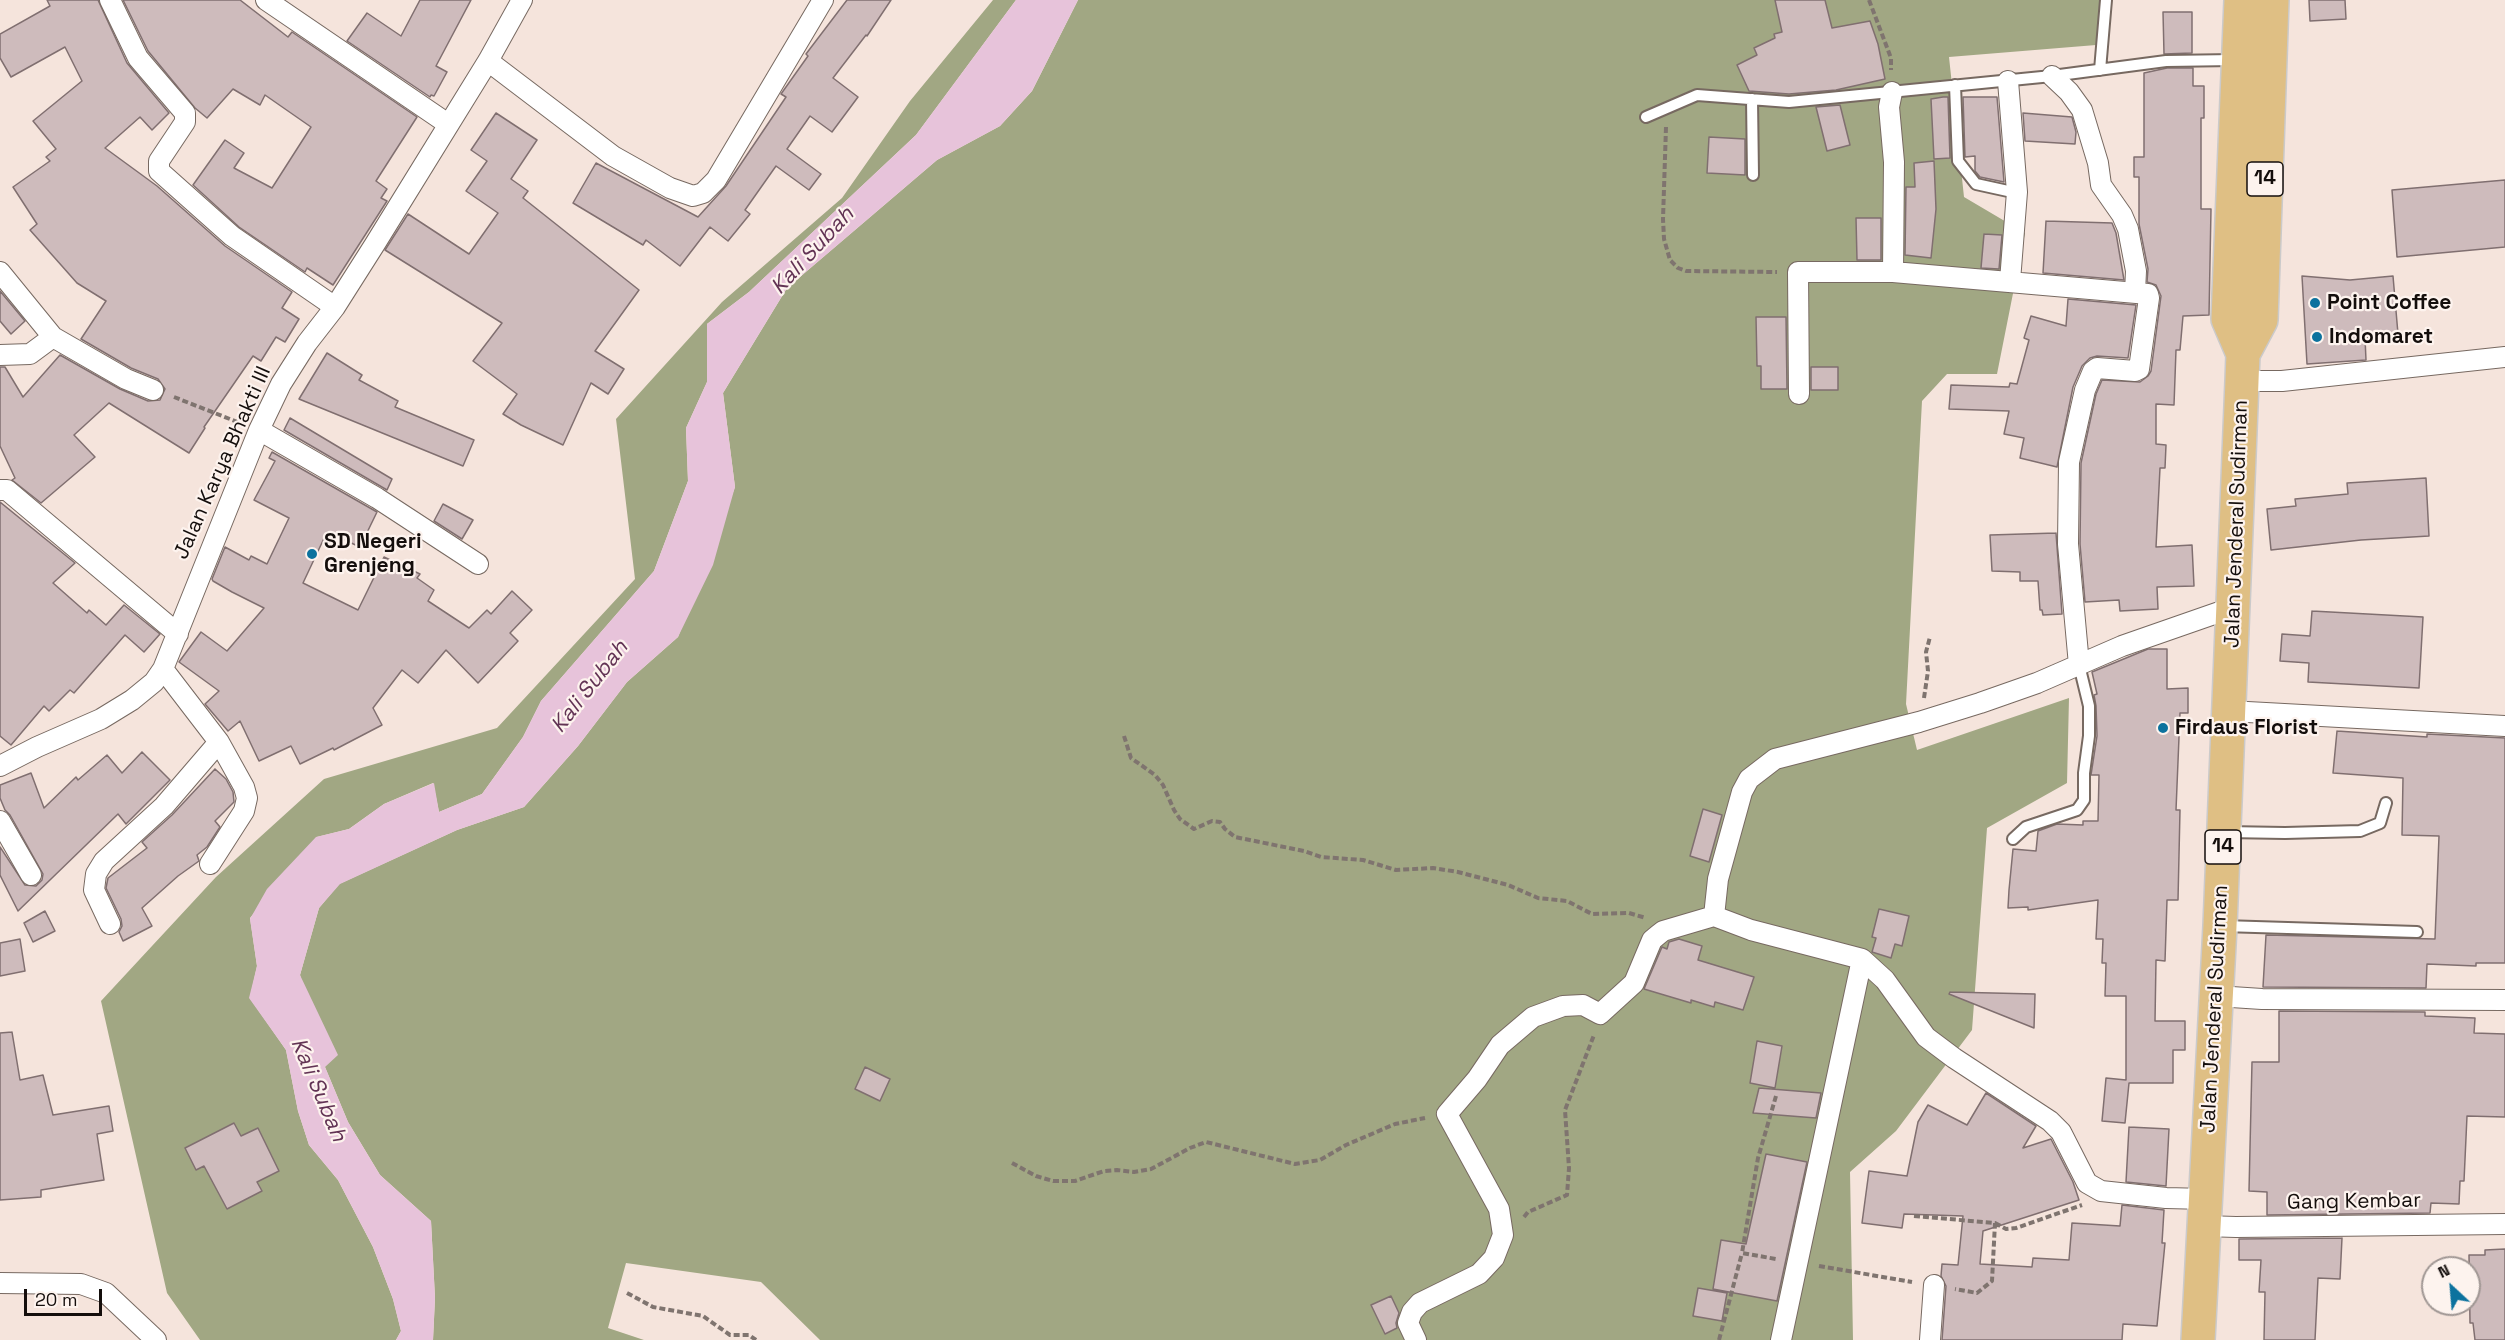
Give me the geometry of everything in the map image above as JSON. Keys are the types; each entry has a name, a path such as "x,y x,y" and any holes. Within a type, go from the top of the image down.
{"highway":[{"name":"Jalan Jenderal Sudirman","path":"2198,1340 2220,926 2242,368 2228,319 2241,0"},
{"name":"Jalan Jenderal Sudirman","path":"2242,368 2260,320 2272,0"}],"street":[{"path":"110,0 138,58 185,113 185,122 159,162 159,171 232,236 335,307"},
{"name":"Jalan Karya Bhakti III","path":"0,766 36,747 102,719 132,700 154,682 163,669 259,430 281,384 307,343 335,307 488,61 522,0"},
{"path":"488,61 613,156 670,188 693,196 703,193 716,180 823,0"},
{"path":"278,3 448,124"},
{"path":"2052,76 2069,92 2082,110 2098,163 2101,185 2122,215 2128,229 2136,271 2135,292"},
{"path":"2008,81 2017,193 2010,281"},
{"path":"1892,92 1889,108 1894,162 1893,272"},
{"path":"0,272 53,337 126,379 153,390"},
{"path":"1799,394 1798,272 1893,272 2148,294 2139,369 2135,371 2097,368 2093,371 2085,390 2069,462 2068,544 2079,665"},
{"path":"0,355 30,354 53,337"},
{"path":"2242,368 2282,381 2505,357"},
{"path":"259,430 377,498 478,564"},
{"path":"0,490 8,490 178,634"},
{"path":"1714,915 1718,879 1742,792 1749,778 1775,759 1919,722 2009,693 2122,646 2234,608"},
{"path":"163,669 219,742 244,787 247,798 244,811 210,864"},
{"path":"2229,711 2505,726"},
{"path":"110,924 94,890 96,874 104,861 164,806 219,742"},
{"path":"0,821 31,875"},
{"path":"1416,1340 1408,1323 1412,1312 1420,1303 1479,1274 1494,1258 1503,1235 1499,1209 1446,1114 1477,1079 1500,1045 1533,1017 1563,1006 1583,1005 1600,1014 1629,990 1638,976 1652,940 1663,930 1714,915 1751,930 1862,959 1885,980 1926,1037 1954,1058 2050,1120 2061,1132 2087,1183 2097,1189"},
{"path":"1781,1340 1862,959"},
{"path":"2216,996 2262,999 2505,1000"},
{"name":"Gang Kembar","path":"2097,1189 2166,1198 2205,1212 2236,1227 2505,1224"},
{"path":"0,1283 81,1284 106,1293 156,1340"},
{"path":"1930,1340 1934,1285"}],"lane":[{"path":"2100,70 2106,0"},
{"path":"1646,117 1697,95 1789,102 2008,81 2166,61 2237,60"},
{"path":"1955,86 1958,161 1976,184 2017,193"},
{"path":"1752,99 1753,175"},
{"path":"2013,839 2026,827 2077,810 2084,800 2089,706 2079,665"},
{"path":"2224,831 2285,833 2360,831 2380,823 2386,803"},
{"path":"2220,926 2417,932"}],"path":[{"path":"1869,0 1891,58 1892,92"},
{"path":"1666,107 1663,219 1670,260 1678,268 1686,271 1798,272"},
{"path":"153,390 259,430"},
{"path":"1919,722 1928,671 1926,652 1930,637"},
{"path":"1124,736 1131,758 1155,775 1163,785 1180,819 1194,829 1212,821 1220,822 1225,830 1235,837 1304,851 1321,857 1363,860 1396,870 1433,868 1458,872 1508,885 1538,898 1567,901 1592,914 1629,913 1643,916 1663,930"},
{"path":"1503,1235 1528,1212 1567,1195 1569,1168 1566,1110 1588,1054 1600,1014"},
{"path":"1719,1340 1742,1253 1758,1158 1776,1096"},
{"path":"1012,1163 1036,1176 1053,1180 1075,1181 1104,1171 1134,1172 1151,1169 1206,1142 1295,1164 1320,1160 1346,1145 1395,1124 1446,1114"},
{"path":"1914,1216 1995,1223 2006,1229 2016,1228 2088,1203 2097,1189"},
{"path":"1742,1253 1977,1293 1992,1281 1995,1223"},
{"path":"627,1293 653,1306 704,1316 730,1335 749,1335 756,1340"}],"green space":[{"path":"993,0 1016,0 916,135 749,292 707,324 707,382 686,428 688,481 654,571 541,701 523,737 482,794 439,812 433,783 384,804 349,829 317,837 250,918 257,966 250,998 286,1050 298,1111 309,1145 338,1180 373,1247 393,1299 401,1331 396,1340 200,1340 167,1293 101,1001 216,877 324,779 497,728 635,579 616,419 722,302 842,198 910,101"},
{"path":"1078,0 2100,0 2096,45 1949,57 1964,197 2025,233 1997,374 1947,374 1922,401 1906,704 1917,750 2069,698 2067,783 1987,828 1972,1030 1896,1131 1850,1172 1853,1340 820,1340 761,1282 626,1263 608,1328 644,1340 433,1340 435,1298 431,1221 380,1175 348,1122 325,1067 300,975 319,908 339,884 457,830 524,807 578,746 627,682 678,637 735,487 723,393 787,288 937,160 1000,126 1032,91"}],"water":[{"name":"Kali Subah","path":"1016,0 1078,0 1032,91 1000,126 937,160 787,288 723,393 735,487 713,565 678,637 627,682 578,746 524,807 457,830 340,884 319,908 300,975 338,1055 325,1067 348,1122 380,1175 431,1221 435,1298 433,1340 396,1340 401,1331 393,1299 373,1247 338,1180 309,1145 298,1111 286,1050 249,998 257,966 250,919 267,889 316,837 349,829 384,804 434,783 439,812 482,794 523,737 541,701 654,571 688,481 686,428 707,382 707,324 749,292 916,135"}],"building":[{"path":"47,0 98,0 127,63 169,113 152,130 140,117 105,148 157,186 225,246 292,292 282,308 299,319 285,342 276,337 261,361 253,356 189,453 109,403 74,435 95,457 41,503 12,480 15,478 0,446 0,367 5,367 23,397 60,355 120,389 148,401 160,400 165,389 158,379 131,368 81,339 106,301 77,283 30,230 37,224 13,187 50,161 46,157 56,149 33,121 82,81 65,47 11,77 0,58 0,34 50,6"},
{"path":"123,0 240,0 288,37 292,32 417,117 376,181 387,189 381,198 387,201 333,285 307,268 305,272 239,227 193,185 225,140 244,153 234,168 272,188 311,127 265,95 260,105 233,89 207,118 195,108 148,51"},
{"path":"420,0 471,0 436,66 447,72 434,96 430,97 347,41 367,13 401,36"},
{"path":"847,0 891,0 867,36 833,78 858,97 832,132 810,116 787,149 821,174 809,190 776,166 745,210 750,214 728,241 710,227 680,266 646,240 643,245 573,203 596,163 698,217 726,186 786,97 781,94 808,56 806,54"},
{"path":"1775,0 1825,0 1832,28 1870,21 1878,44 1885,79 1836,90 1789,94 1749,91 1737,65 1757,55 1754,48 1775,38 1774,34 1782,32"},
{"path":"2309,0 2345,0 2346,19 2310,21"},
{"path":"2163,12 2192,12 2192,53 2164,54"},
{"path":"2167,68 2193,68 2193,86 2204,86 2204,118 2201,118 2201,209 2211,209 2209,315 2183,316 2180,350 2176,350 2174,405 2156,404 2156,444 2166,445 2165,468 2160,468 2156,547 2192,545 2194,586 2157,587 2158,609 2120,611 2119,600 2085,602 2080,544 2081,463 2096,394 2102,380 2140,382 2151,371 2161,296 2156,285 2147,282 2148,269 2139,224 2139,177 2134,177 2134,157 2144,157 2144,73"},
{"path":"1948,97 1950,158 1934,159 1931,99"},
{"path":"1963,97 1997,97 2004,182 1980,177 1975,171 1975,156 1965,157"},
{"path":"1840,105 1850,145 1827,151 1816,107"},
{"path":"496,113 537,140 511,179 528,191 523,198 639,290 595,351 624,369 608,394 591,383 563,445 503,414 517,394 473,361 502,323 385,250 408,214 469,254 498,213 466,191 487,161 471,150"},
{"path":"2023,113 2072,117 2076,132 2075,144 2025,141"},
{"path":"1709,137 1745,139 1745,175 1707,173"},
{"path":"1934,161 1936,209 1931,258 1905,255 1906,187 1915,187 1914,163"},
{"path":"2505,180 2505,247 2397,257 2392,190"},
{"path":"1856,218 1881,218 1881,260 1857,260"},
{"path":"2046,221 2112,223 2116,233 2124,280 2043,273"},
{"path":"1984,234 2002,235 1999,269 1981,268"},
{"path":"2302,276 2350,280 2393,276 2398,334 2365,338 2366,360 2307,364"},
{"path":"0,291 25,321 11,334 0,321"},
{"path":"2068,299 2136,305 2128,358 2097,356 2090,358 2082,366 2073,387 2057,467 2020,458 2024,438 2004,434 2009,411 1949,409 1951,385 2009,387 2010,383 2017,384 2029,340 2024,338 2031,316 2066,326"},
{"path":"1756,317 1786,317 1787,389 1761,389 1761,366 1757,366"},
{"path":"327,353 362,375 359,380 398,401 395,407 474,440 463,466 299,399"},
{"path":"1811,367 1838,367 1838,390 1811,390"},
{"path":"290,418 392,479 387,490 284,430"},
{"path":"272,452 377,512 360,547 327,532 303,583 358,610 384,557 420,574 417,578 434,590 428,601 469,628 487,610 491,614 512,591 532,610 510,633 518,641 478,683 446,650 418,683 402,670 373,708 382,725 334,750 333,748 300,764 291,746 259,761 240,721 228,731 205,704 219,691 179,662 201,632 227,651 264,608 212,579 225,547 249,560 251,556 267,564 289,518 254,500 275,461 269,458"},
{"path":"2426,478 2429,536 2361,540 2271,550 2267,509 2296,506 2295,499 2348,494 2347,483"},
{"path":"0,502 75,563 53,583 87,613 89,610 106,625 124,605 160,634 144,652 125,635 74,693 70,690 49,711 44,706 11,745 0,736"},
{"path":"443,504 473,520 462,539 434,521"},
{"path":"2056,533 2062,614 2043,615 2040,610 2038,581 2020,581 2020,572 1992,571 1990,535"},
{"path":"2312,611 2423,617 2419,688 2308,682 2309,663 2280,661 2282,634 2310,636"},
{"path":"2148,649 2167,649 2167,689 2188,688 2188,713 2180,713 2176,810 2180,810 2178,900 2167,900 2165,961 2156,960 2155,1021 2185,1021 2185,1050 2173,1050 2173,1083 2129,1083 2125,1123 2102,1121 2106,1078 2126,1080 2126,996 2105,996 2106,963 2102,963 2103,939 2096,939 2098,900 2028,910 2028,907 2008,908 2013,849 2036,851 2038,831 2057,824 2083,825 2083,821 2098,821 2099,775 2091,775 2097,736 2094,695 2097,694 2092,672"},
{"path":"2337,731 2427,737 2427,734 2505,738 2505,963 2476,963 2476,966 2427,964 2426,988 2263,987 2266,935 2435,939 2439,836 2402,835 2403,778 2333,773"},
{"path":"142,752 170,780 126,824 118,814 18,911 0,875 0,847 25,885 36,886 42,880 43,874 5,810 0,798 0,785 31,773 44,808 76,777 78,780 107,755 122,773"},
{"path":"215,769 226,779 233,792 234,802 215,821 220,827 207,847 197,855 199,861 142,908 152,926 123,941 119,932 122,926 121,919 106,888 108,878 147,848 142,842 172,815"},
{"path":"1703,809 1722,815 1709,862 1690,856"},
{"path":"1879,909 1909,916 1902,946 1895,944 1891,958 1872,952 1876,938 1872,937"},
{"path":"45,911 55,931 33,942 24,923"},
{"path":"20,939 25,971 0,976 0,943"},
{"path":"1679,939 1702,946 1698,960 1754,977 1743,1010 1715,1002 1714,1007 1691,1000 1691,1003 1644,989 1662,947 1667,949 1669,942"},
{"path":"1950,992 2035,994 2034,1028 1949,994"},
{"path":"2279,1011 2425,1012 2425,1016 2475,1018 2474,1033 2505,1034 2505,1117 2467,1116 2464,1181 2460,1181 2459,1204 2431,1203 2430,1213 2267,1215 2267,1192 2249,1191 2252,1062 2279,1062"},
{"path":"12,1032 20,1080 43,1075 53,1115 109,1106 113,1131 97,1134 104,1180 41,1190 41,1197 0,1200 0,1033"},
{"path":"1757,1041 1782,1046 1775,1088 1750,1083"},
{"path":"865,1067 890,1079 880,1101 855,1089"},
{"path":"1759,1088 1821,1093 1816,1118 1753,1113"},
{"path":"1986,1093 2036,1126 2023,1148 2051,1139 2073,1182 2079,1200 1983,1231 1980,1264 2032,1267 2033,1258 2069,1260 2072,1223 2120,1226 2122,1205 2164,1210 2162,1243 2165,1243 2157,1326 2123,1324 2122,1340 1942,1340 1946,1286 1941,1276 1942,1264 1958,1265 1963,1216 1904,1214 1902,1228 1862,1223 1869,1171 1907,1176 1918,1122 1928,1105 1967,1125"},
{"path":"234,1123 241,1136 258,1128 279,1171 257,1182 262,1191 227,1209 204,1166 196,1170 185,1148"},
{"path":"2129,1127 2169,1129 2166,1186 2126,1182"},
{"path":"1766,1154 1807,1162 1777,1301 1713,1289 1721,1240 1746,1244"},
{"path":"2342,1238 2340,1279 2318,1278 2315,1340 2264,1340 2265,1292 2259,1292 2261,1260 2239,1260 2239,1239"},
{"path":"2505,1249 2505,1340 2475,1340 2473,1323 2470,1323 2470,1316 2481,1316 2481,1256 2469,1255 2485,1255 2485,1250"},
{"path":"1698,1288 1727,1293 1722,1321 1693,1316"},
{"path":"1391,1296 1399,1313 1397,1328 1385,1334 1371,1305"}],"place":[{"name":"Point Coffee","path":"2315,303"},
{"name":"Indomaret","path":"2317,337"},
{"name":"SD Negeri Grenjeng","path":"312,554"},
{"name":"Firdaus Florist","path":"2163,728"}]}
